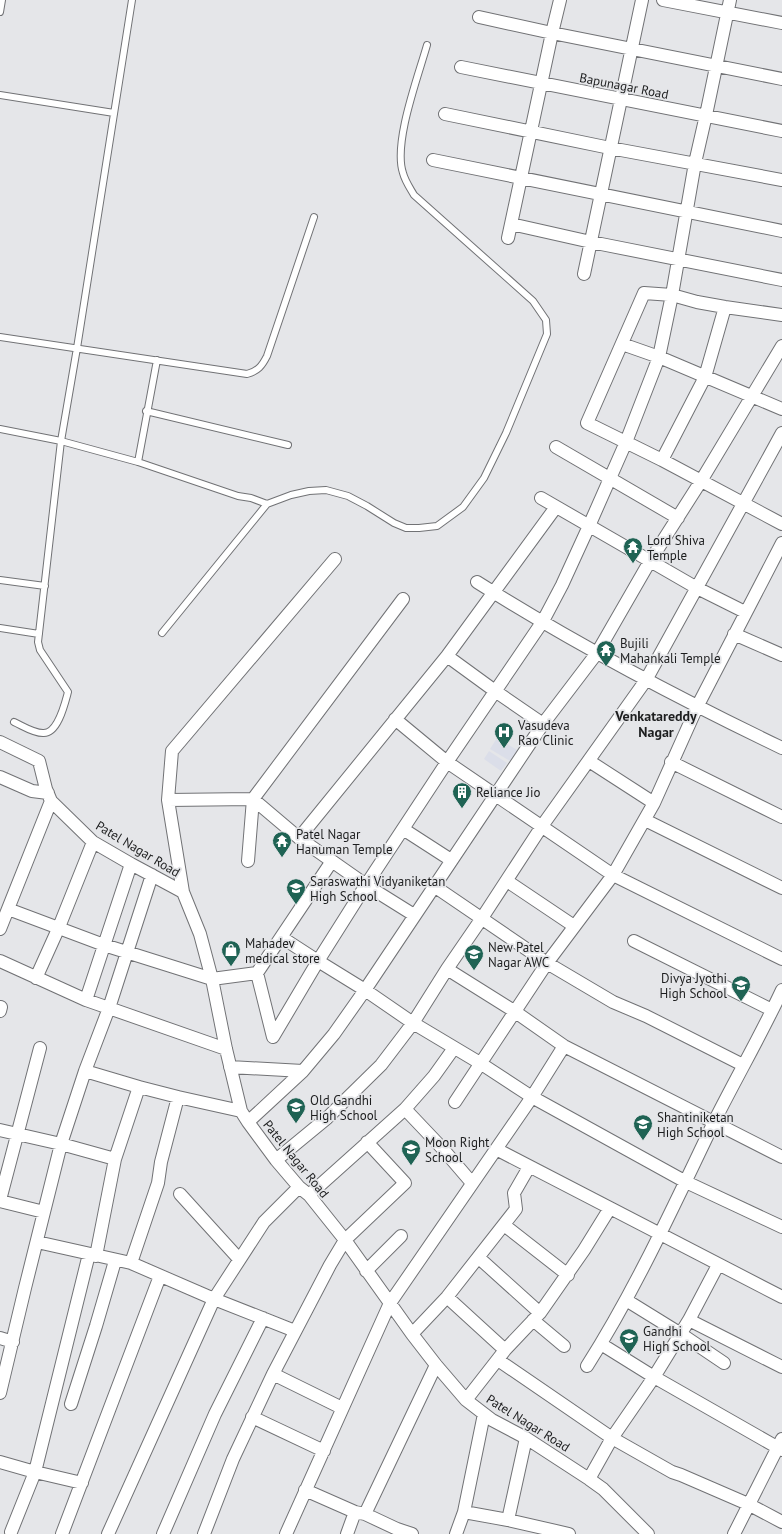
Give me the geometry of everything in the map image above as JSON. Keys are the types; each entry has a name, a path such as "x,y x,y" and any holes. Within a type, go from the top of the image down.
{"street":[{"path":"508,238 530,131 560,0"},
{"path":"584,274 642,0"},
{"path":"663,0 782,23"},
{"path":"332,861 257,973 273,1037 318,961 366,885 447,762 543,621 562,586 589,526 626,442 659,357 672,295 695,163 730,0"},
{"path":"479,17 552,33 782,78"},
{"name":"Bapunagar Road","path":"461,67 620,100 706,115 782,131"},
{"path":"445,114 610,148 782,180"},
{"path":"433,160 601,195 782,230"},
{"path":"511,224 591,242 782,280"},
{"path":"782,315 696,302 672,295 644,293 587,423 662,460 782,524"},
{"path":"662,460 705,377 725,307"},
{"path":"622,344 659,357 782,409"},
{"path":"248,1122 303,1071 334,1034 365,990 494,795 543,724 596,653 650,561 701,481 782,346"},
{"path":"276,1160 327,1118 381,1065 413,1023 542,826 646,680 782,433"},
{"path":"556,447 678,518"},
{"path":"541,498 697,588 745,612"},
{"path":"299,838 448,656 556,507"},
{"path":"454,1102 514,1011 574,926 613,875 654,803 671,762 697,707 782,543"},
{"path":"183,892 168,800 172,751 335,559"},
{"path":"477,582 596,653 697,707 782,748"},
{"path":"248,861 253,798 403,599"},
{"path":"734,634 782,655"},
{"path":"448,656 495,692 543,724"},
{"path":"395,719 447,762 613,875 782,959"},
{"path":"0,742 40,761 50,797 0,930"},
{"path":"589,761 654,803"},
{"path":"671,762 782,817"},
{"path":"0,777 50,797"},
{"name":"Patel Nagar Road","path":"50,797 93,842 183,892 200,934 212,979 226,1049 241,1111 276,1160 345,1240 436,1365 466,1400 492,1420 526,1438 589,1479 603,1490 648,1534"},
{"path":"168,800 253,798 299,838 366,885 414,915"},
{"path":"645,820 782,888"},
{"path":"403,829 451,860"},
{"path":"36,978 59,927 93,842"},
{"path":"86,1000 131,864"},
{"path":"0,1393 62,1144 84,1072 109,1008 152,875"},
{"path":"507,881 574,926"},
{"path":"434,886 548,963 613,1002 646,1016 743,1065"},
{"path":"8,909 104,945 212,979 257,973"},
{"path":"281,937 365,990 413,1023 480,1063 532,1097 686,1182 782,1227"},
{"path":"634,941 772,1010"},
{"path":"0,961 86,1000 226,1049"},
{"path":"447,969 514,1011 564,1046 782,1157"},
{"path":"587,1366 626,1300 782,990"},
{"path":"286,1534 390,1303 532,1097 564,1046"},
{"path":"40,1048 0,1201 44,1212"},
{"path":"108,1534 214,1300 264,1222 367,1142 405,1109 434,1076 454,1048"},
{"path":"230,1067 303,1071"},
{"path":"84,1072 178,1097 241,1111"},
{"path":"11,1532 35,1472 93,1255 115,1159 139,1087"},
{"path":"131,1263 158,1183 161,1162 178,1097"},
{"path":"405,1109 442,1148 472,1183"},
{"path":"0,1130 62,1144 115,1159"},
{"path":"204,1534 233,1459 272,1374 330,1265 345,1240 404,1183 367,1142"},
{"path":"496,1149 782,1297"},
{"path":"412,1334 447,1297 516,1209 514,1193 529,1167"},
{"path":"180,1194 239,1259"},
{"path":"466,1400 506,1350 537,1317 568,1275 610,1208"},
{"path":"504,1226 568,1275"},
{"path":"366,1270 401,1236"},
{"path":"37,1242 131,1263 214,1300 295,1331"},
{"path":"479,1258 564,1346"},
{"path":"71,1404 115,1260"},
{"path":"589,1479 612,1438 654,1377 690,1320 718,1265"},
{"path":"62,1534 160,1276"},
{"path":"447,1297 506,1350"},
{"path":"626,1300 724,1363"},
{"path":"163,1534 215,1414 263,1318"},
{"path":"690,1320 782,1367"},
{"path":"0,1338 13,1342"},
{"path":"601,1344 654,1377 780,1445 748,1504 734,1534"},
{"path":"498,1360 612,1438 672,1472 748,1504 782,1522"},
{"path":"347,1534 360,1513 436,1365"},
{"path":"272,1374 342,1408"},
{"path":"456,1534 464,1512 484,1414"},
{"path":"252,1417 324,1451"},
{"path":"508,1520 526,1438"},
{"path":"0,1462 82,1483"},
{"path":"305,1490 360,1513 396,1532 412,1534"},
{"path":"464,1512 569,1534"}],"lane":[{"path":"0,12 2,0"},
{"path":"14,722 37,732 46,734 57,723 64,707 68,692 40,650 38,642 61,441 132,0"},
{"path":"162,633 267,504 290,495 309,491 326,490 348,496 394,523 406,528 437,526 463,507 484,478 506,433 547,334 546,320 533,301 414,195 403,174 400,159 404,130 428,45"},
{"path":"0,95 114,113"},
{"path":"0,337 247,374 255,372 261,367 267,356 314,217"},
{"path":"138,462 156,360"},
{"path":"146,411 288,445"},
{"path":"0,429 61,441 138,462 238,496 251,498 267,504"},
{"path":"0,580 45,586"},
{"path":"0,628 39,634"}],"shaded area":[{"name":"Vasudeva Rao Clinic","path":"497,738 517,750 510,761 490,749"},
{"path":"489,751 507,763 501,771 484,759"}],"place":[{"name":"Lord Shiva Temple","path":"633,564"},
{"name":"Bujili Mahankali Temple","path":"606,667"},
{"name":"Vasudeva Rao Clinic","path":"504,749"},
{"name":"Reliance Jio","path":"462,809"},
{"name":"Patel Nagar Hanuman Temple","path":"282,858"},
{"name":"Saraswathi Vidyaniketan High School","path":"296,905"},
{"name":"Mahadev medical store","path":"231,967"},
{"name":"New Patel Nagar AWC","path":"474,971"},
{"name":"Divya Jyothi High School","path":"741,1002"},
{"name":"Old Gandhi High School","path":"296,1124"},
{"name":"Shantiniketan High School","path":"643,1141"},
{"name":"Moon Right School","path":"411,1166"},
{"name":"Gandhi High School","path":"629,1355"}],"district":[{"name":"Venkatareddy Nagar","path":"656,724"}]}
